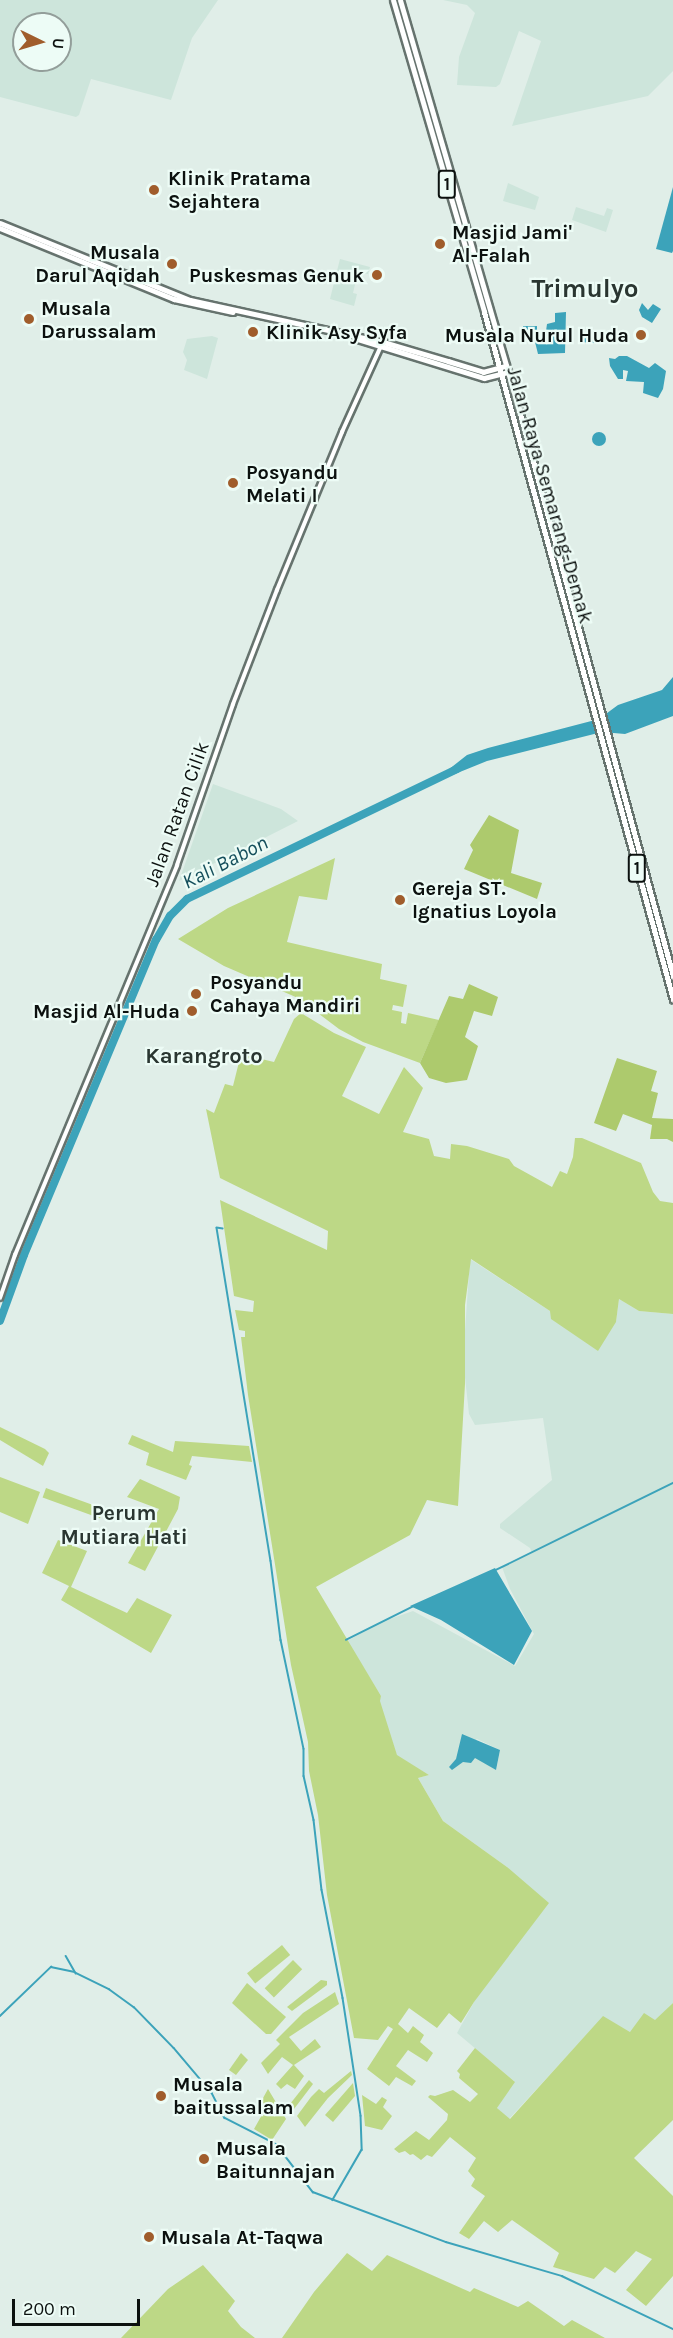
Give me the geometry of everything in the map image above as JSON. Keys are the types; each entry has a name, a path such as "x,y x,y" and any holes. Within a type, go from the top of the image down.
{"main road":[{"name":"Jalan Raya Semarang-Demak","path":"393,0 673,976"},
{"name":"1","path":"400,0 507,369"},
{"path":"0,223 66,252"},
{"path":"0,228 190,300 383,343 483,375"},
{"path":"383,343 492,378 501,375 507,369"},
{"path":"483,375 499,368 507,369"},
{"name":"Jalan Raya Semarang-Demak","path":"507,369 599,712"},
{"name":"Jalan Raya Semarang-Demak","path":"606,736 673,999"}],"street":[{"name":"Jalan Ratan Cilik","path":"0,1298 15,1255 177,865 233,704 277,590 342,432 383,343"}],"shaded area":[{"path":"0,0 218,0 192,38 171,100 91,79 79,115 76,117 0,97"},
{"path":"443,0 673,0 673,71 648,96 512,126 541,41 519,31 500,84 496,87 457,85 459,57 475,13 467,5"},
{"path":"508,183 539,197 535,210 503,201"},
{"path":"576,207 604,216 607,208 613,210 606,232 572,220"},
{"path":"340,259 370,267 368,274 358,272 353,293 357,294 354,306 330,299"},
{"path":"212,336 218,338 207,379 184,370 187,360 183,352 187,339"},
{"path":"213,784 281,809 298,821 179,881"},
{"path":"470,1259 550,1311 616,1322 619,1299 639,1311 673,1314 673,2003 655,2021 630,2032 603,2017 509,2119 497,2108 514,2081 457,2033 474,2002 507,1867 443,1821 418,1778 429,1775 397,1756 379,1701 381,1696 347,1641 384,1621 413,1611 515,1666 534,1634 510,1589 502,1567 532,1553 530,1548 500,1528 500,1524 552,1480 543,1418 475,1425 469,1414 463,1359","holes":["477,1739 500,1750 496,1770 475,1757 449,1767"]}],"green space":[{"path":"489,815 519,830 511,873 542,883 537,899 464,869 473,850 470,845"},
{"path":"335,858 327,900 299,896 287,942 382,964 380,979 407,985 403,1007 393,1005 392,1010 402,1012 401,1023 406,1024 408,1013 439,1020 420,1063 363,1042 339,1029 298,998 224,966 178,939 228,908"},
{"path":"469,984 498,997 492,1016 474,1011 465,1037 478,1046 467,1080 446,1083 429,1078 420,1063 449,996 463,999"},
{"path":"301,1013 334,1033 366,1047 342,1096 379,1114 404,1067 423,1088 403,1132 429,1139 434,1156 450,1159 451,1144 467,1146 509,1159 514,1166 552,1187 560,1171 567,1174 573,1157 575,1138 582,1138 641,1163 653,1192 660,1201 673,1203 673,1314 639,1311 619,1299 616,1322 598,1351 551,1319 550,1311 471,1259 465,1305 465,1384 458,1506 427,1500 410,1535 316,1587 381,1696 380,1701 397,1755 429,1775 418,1778 443,1821 507,1867 549,1903 474,2002 461,2023 449,2013 437,2028 409,2008 398,2024 408,2033 413,2026 424,2035 420,2042 433,2053 427,2062 408,2050 396,2066 416,2081 412,2086 396,2077 389,2086 367,2069 393,2029 388,2026 378,2040 354,2038 327,1895 318,1815 309,1771 308,1742 291,1665 248,1395 241,1337 245,1337 245,1331 239,1330 235,1310 253,1312 254,1301 234,1296 220,1200 327,1250 328,1231 220,1178 206,1109 214,1113 225,1084 233,1086 241,1054 274,1062 294,1019"},
{"path":"617,1058 657,1071 651,1091 658,1093 652,1118 673,1119 673,1142 667,1139 650,1139 652,1125 623,1114 616,1131 594,1123"},
{"path":"0,1427 45,1449 49,1453 43,1466 0,1440"},
{"path":"132,1435 173,1452 175,1441 249,1446 252,1462 192,1456 189,1465 192,1466 186,1480 146,1465 149,1453 128,1444"},
{"path":"0,1477 40,1492 28,1524 0,1512"},
{"path":"140,1479 180,1497 178,1509 145,1571 128,1563 159,1509 127,1497"},
{"path":"46,1488 103,1509 100,1518 43,1497"},
{"path":"58,1540 87,1551 71,1587 127,1613 137,1598 172,1615 151,1653 61,1600 69,1586 42,1573"},
{"path":"282,1945 290,1955 255,1983 247,1973"},
{"path":"293,1960 302,1969 274,1997 265,1988"},
{"path":"321,1980 327,1981 327,1985 292,2011 287,2007"},
{"path":"247,1983 286,2017 271,2034 266,2034 232,2003"},
{"path":"335,1992 339,2004 289,2037 301,2051 315,2039 321,2047 294,2065 304,2076 295,2089 287,2084 281,2089 276,2084 293,2065 282,2057 268,2074 261,2063 280,2044 276,2040 303,2013"},
{"path":"673,2003 673,2120 634,2158 673,2196 673,2276 646,2306 626,2290 652,2259 636,2251 615,2273 605,2267 594,2279 553,2267 559,2253 512,2220 498,2232 484,2221 469,2239 459,2233 485,2196 471,2186 475,2179 468,2171 476,2158 450,2137 432,2157 427,2155 421,2160 413,2154 410,2155 405,2151 399,2153 394,2149 416,2131 429,2140 447,2120 448,2114 428,2097 430,2095 435,2096 453,2090 470,2102 478,2094 459,2078 460,2074 457,2071 475,2048 515,2082 497,2108 510,2119 603,2016 630,2032 644,2013 655,2020"},
{"path":"241,2053 248,2060 236,2075 229,2070"},
{"path":"351,2071 352,2075 328,2098 305,2127 297,2116 311,2097 319,2089 324,2093"},
{"path":"309,2080 313,2084 294,2109 290,2104"},
{"path":"353,2083 355,2096 333,2122 325,2115"},
{"path":"268,2089 286,2119 272,2140 254,2129 263,2113 258,2107"},
{"path":"362,2095 376,2104 382,2097 387,2100 383,2107 392,2116 382,2130 365,2126"},
{"path":"347,2253 372,2271 387,2255 470,2292 474,2288 518,2307 528,2301 564,2326 572,2320 605,2338 282,2338 314,2292"},
{"path":"203,2265 235,2301 228,2311 241,2327 255,2338 121,2338 168,2289"}],"water":[{"path":"673,187 673,251 672,253 656,249"},
{"path":"642,303 648,310 653,304 661,309 652,323 642,317 639,310"},
{"path":"566,312 565,353 538,354 533,334 523,334 523,326 537,326 537,330 546,331 547,324 555,322 555,313"},
{"path":"580,333 597,334 597,343 580,342"},
{"path":"619,356 627,356 649,368 655,363 666,371 663,389 658,398 643,393 644,382 626,381 628,371 623,370 623,379 618,379 610,366 609,358 615,359"},
{"path":"599,432 604,434 606,439 604,444 599,446 594,444 592,439 594,434"},
{"path":"673,677 673,716 625,734 602,732 487,761 450,776 448,770 467,755 599,719 618,705 662,690"},
{"path":"495,1568 532,1631 514,1665 441,1620 410,1606"},
{"path":"462,1734 500,1750 496,1770 475,1758 471,1763 463,1762 452,1770 449,1767 456,1759"}],"waterway":[{"name":"Kali Babon","path":"0,1321 24,1255 156,940 170,916 187,899 457,769"},
{"path":"223,1229 217,1228 271,1561 281,1640 304,1749 304,1776 314,1820 322,1890 343,1998 361,2116 362,2150 333,2200"},
{"path":"496,1570 673,1483"},
{"path":"346,1640 412,1607"},
{"path":"66,1956 76,1973 109,1989 134,2007 174,2048 212,2093 225,2118 276,2144 313,2192 446,2242 562,2276 673,2329"},
{"path":"0,2016 51,1967 74,1972"}],"place":[{"name":"Klinik Pratama Sejahtera","path":"154,190"},
{"name":"Masjid Jami' Al-Falah","path":"440,244"},
{"name":"Musala Darul Aqidah","path":"172,264"},
{"name":"Puskesmas Genuk","path":"377,275"},
{"name":"Musala Darussalam","path":"29,319"},
{"name":"Klinik Asy Syfa","path":"253,332"},
{"name":"Musala Nurul Huda","path":"641,335"},
{"name":"Posyandu Melati I","path":"233,483"},
{"name":"Gereja ST. Ignatius Loyola","path":"400,900"},
{"name":"Posyandu Cahaya Mandiri","path":"196,994"},
{"name":"Masjid Al-Huda","path":"192,1011"},
{"name":"Musala baitussalam","path":"161,2096"},
{"name":"Musala Baitunnajan","path":"204,2159"},
{"name":"Musala At-Taqwa","path":"149,2237"}],"district":[{"name":"Trimulyo","path":"585,289"},
{"name":"Karangroto","path":"204,1057"},
{"name":"Perum Mutiara Hati","path":"124,1525"}]}
